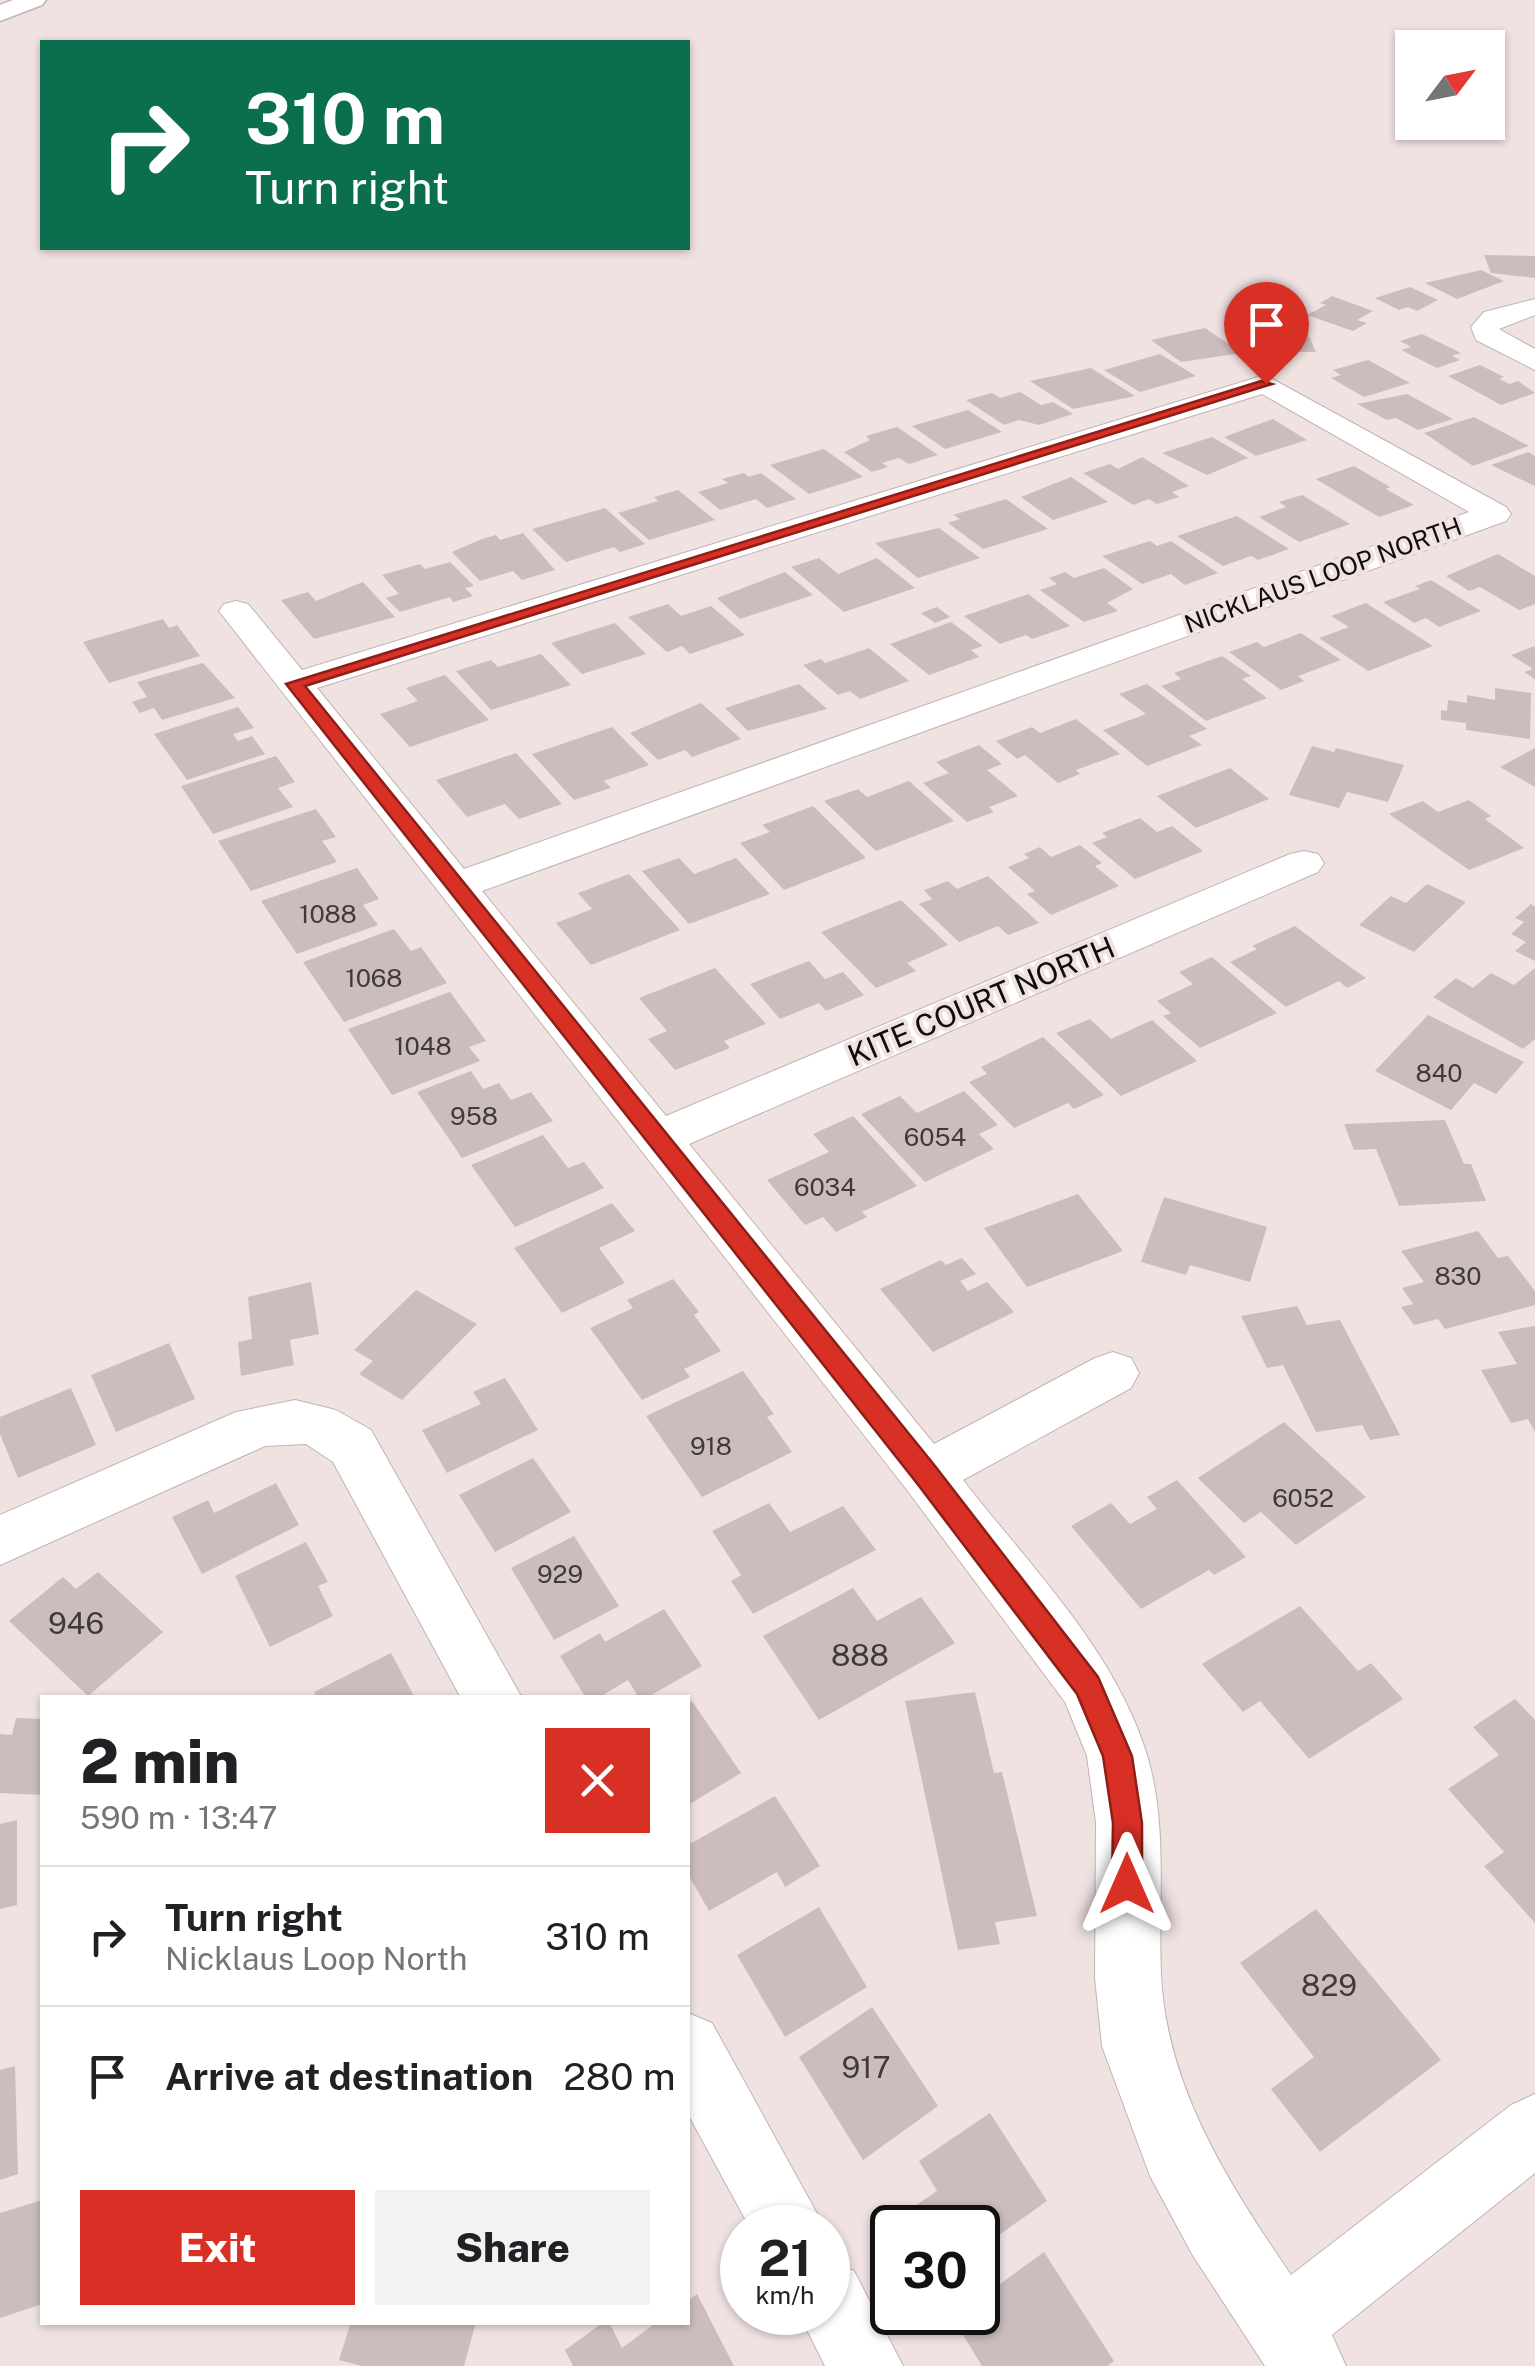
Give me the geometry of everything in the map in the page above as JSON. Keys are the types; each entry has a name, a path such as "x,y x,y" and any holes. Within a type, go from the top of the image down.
{"street":[{"path":"0,14 34,0"},
{"path":"1535,308 1494,318 1485,327 1486,334 1496,342 1535,361"},
{"name":"NICKLAUS LOOP NORTH","path":"294,684 1266,384 1495,514 456,886"},
{"path":"236,611 926,1474 1088,1686 1117,1756 1128,1823 1128,1978 1136,2046 1175,2151 1217,2229 1295,2347 1535,2129"},
{"name":"KITE COURT NORTH","path":"657,1138 1304,863"},
{"path":"926,1474 1113,1373"},
{"path":"0,1542 254,1427 284,1419 308,1420 330,1429 352,1446 491,1695"},
{"path":"690,2051 775,2205"},
{"path":"849,2335 866,2366"}],"building":[{"path":"1484,255 1535,256 1535,278 1491,273"},
{"path":"1481,270 1504,281 1457,299 1425,283"},
{"path":"1410,287 1438,300 1417,311 1408,307 1399,310 1375,298"},
{"path":"1332,296 1373,311 1357,320 1367,323 1353,331 1307,315 1326,305 1320,303"},
{"path":"1304,325 1316,352 1268,352 1254,334 1263,334 1260,327"},
{"path":"1205,328 1242,353 1181,362 1151,340"},
{"path":"1422,334 1461,353 1452,356 1460,360 1437,368 1401,350 1411,347 1400,341"},
{"path":"1160,354 1196,376 1140,392 1104,370"},
{"path":"1368,360 1410,383 1364,397 1331,378 1341,375 1333,370"},
{"path":"1480,365 1504,377 1499,379 1510,384 1518,381 1535,393 1501,405 1448,376"},
{"path":"1091,368 1135,396 1073,409 1030,381"},
{"path":"1020,392 1041,405 1053,402 1073,414 1039,425 1019,420 1004,425 966,400 992,393 1000,398"},
{"path":"1407,394 1453,419 1418,430 1357,404"},
{"path":"968,410 1002,432 945,449 912,426"},
{"path":"1474,417 1529,446 1473,466 1424,433"},
{"path":"1273,419 1307,440 1256,456 1224,437"},
{"path":"897,427 938,455 909,464 899,458 882,463 888,467 872,472 844,452 870,440 866,436"},
{"path":"1212,437 1248,458 1207,475 1162,453"},
{"path":"824,449 863,477 809,494 770,465"},
{"path":"1528,452 1535,456 1535,486 1491,465"},
{"path":"1142,457 1189,486 1172,492 1179,497 1157,504 1149,499 1133,505 1083,473 1110,464 1118,469"},
{"path":"1354,466 1414,505 1379,517 1316,479"},
{"path":"744,473 749,477 761,473 796,499 767,508 756,499 720,510 698,492 728,483 722,479"},
{"path":"1071,477 1108,502 1053,520 1021,497"},
{"path":"678,490 715,520 649,540 618,513 658,501 654,497"},
{"path":"1302,495 1350,524 1299,542 1259,517 1286,507 1279,502"},
{"path":"1006,499 1048,529 983,549 948,523 960,519 953,515"},
{"path":"605,508 645,544 620,552 614,547 566,562 532,529"},
{"path":"1237,516 1289,549 1223,566 1177,536"},
{"path":"939,528 980,558 918,578 875,543"},
{"path":"523,533 555,570 522,580 513,571 480,581 452,552 496,535 500,540"},
{"path":"1150,541 1157,546 1171,541 1218,573 1185,585 1171,574 1142,584 1102,556"},
{"path":"1498,554 1535,576 1535,604 1519,610 1480,587 1469,591 1446,576"},
{"path":"819,558 838,574 877,558 915,588 844,612 791,567"},
{"path":"450,562 474,586 465,588 473,596 453,602 450,597 400,612 386,598 399,594 382,575 420,564 425,569"},
{"path":"1104,568 1133,589 1107,603 1118,611 1084,622 1040,590 1057,584 1049,578 1065,572 1074,578"},
{"path":"785,572 813,595 740,619 717,598"},
{"path":"1431,580 1481,611 1439,627 1426,618 1414,623 1383,602 1420,589 1415,586"},
{"path":"363,582 395,617 314,639 281,600 308,592 316,601"},
{"path":"1028,594 1070,626 1032,639 1026,635 1000,644 964,616"},
{"path":"1366,603 1433,646 1368,671 1319,638 1349,627 1331,616"},
{"path":"668,604 681,616 711,606 745,635 690,654 682,646 667,652 628,617"},
{"path":"937,607 950,617 935,623 921,613"},
{"path":"163,619 169,628 177,625 200,656 109,683 83,642"},
{"path":"951,622 983,646 971,650 979,657 929,675 890,644"},
{"path":"615,623 646,654 582,674 551,643"},
{"path":"1301,633 1341,660 1298,676 1304,681 1281,690 1229,652 1257,642 1264,647"},
{"path":"1535,646 1535,679 1524,672 1533,669 1511,655"},
{"path":"869,648 909,681 860,699 850,691 838,695 803,665 821,659 825,663"},
{"path":"541,654 571,685 491,710 456,671 491,660 498,667"},
{"path":"1222,656 1251,676 1242,679 1267,698 1206,721 1161,686 1181,679 1174,673"},
{"path":"203,663 235,698 162,720 154,708 140,713 132,702 147,697 137,682"},
{"path":"445,675 489,720 410,747 380,714 418,701 406,688"},
{"path":"799,684 827,709 748,731 725,708"},
{"path":"1147,684 1207,729 1189,736 1202,745 1147,766 1103,730 1146,714 1119,694"},
{"path":"1495,688 1531,693 1530,739 1466,730 1466,723 1441,720 1441,710 1447,711 1448,700 1467,703 1467,695 1495,700"},
{"path":"701,703 741,739 692,757 685,750 658,760 630,733"},
{"path":"238,707 254,728 233,734 238,741 252,736 265,754 187,780 154,734"},
{"path":"1076,719 1120,754 1076,770 1080,774 1058,783 1025,755 1017,759 996,741 1032,727 1040,733"},
{"path":"612,727 649,765 604,781 611,788 574,800 532,754"},
{"path":"979,745 1002,764 987,770 1018,796 989,807 994,812 967,822 923,783 949,773 936,762"},
{"path":"1312,746 1404,765 1388,802 1347,792 1339,808 1289,795"},
{"path":"1535,748 1535,787 1500,767"},
{"path":"516,753 562,804 519,819 505,804 467,817 436,780"},
{"path":"276,756 295,782 278,788 293,807 213,834 181,786"},
{"path":"1230,768 1269,799 1196,828 1157,796"},
{"path":"909,781 954,821 876,851 824,801 858,789 867,797"},
{"path":"1469,800 1491,816 1485,819 1524,848 1469,870 1389,814 1423,801 1438,812"},
{"path":"813,806 866,858 784,890 740,843 770,832 762,825"},
{"path":"316,809 336,837 322,841 337,862 251,891 218,841"},
{"path":"1140,818 1157,832 1172,826 1203,851 1135,879 1092,843 1107,837 1102,833"},
{"path":"1080,845 1102,863 1095,866 1119,886 1051,915 1027,894 1035,891 1008,867 1029,858 1024,854 1040,847 1051,857"},
{"path":"679,858 694,874 736,858 770,894 689,924 642,871"},
{"path":"357,868 379,899 363,905 378,925 297,954 261,901"},
{"path":"629,874 680,930 591,965 556,923 592,909 578,893"},
{"path":"988,876 1039,923 1008,935 998,926 959,942 919,904 932,899 924,890 948,881 957,889"},
{"path":"1427,884 1466,902 1414,952 1359,925 1391,896 1406,903"},
{"path":"901,900 948,945 907,963 916,971 876,988 821,932"},
{"path":"1531,904 1535,907 1535,961 1515,951 1526,942 1511,934 1524,922 1515,918"},
{"path":"1295,926 1366,978 1347,988 1339,981 1286,1007 1230,962 1257,949 1252,946"},
{"path":"394,929 411,951 421,947 447,983 344,1022 303,962"},
{"path":"1212,957 1277,1013 1200,1048 1163,1016 1171,1013 1157,1001 1193,984 1179,972"},
{"path":"809,961 825,979 843,972 864,995 826,1011 819,1003 780,1019 750,984"},
{"path":"715,968 766,1024 724,1041 730,1048 675,1070 648,1039 667,1031 639,998"},
{"path":"1535,968 1535,1039 1523,1049 1433,997 1456,978 1473,988 1491,973 1514,985"},
{"path":"450,992 486,1041 469,1047 480,1061 392,1095 348,1029"},
{"path":"1428,1015 1524,1062 1496,1094 1474,1083 1451,1110 1375,1071"},
{"path":"1090,1019 1111,1039 1152,1020 1197,1061 1121,1096 1056,1033"},
{"path":"1043,1037 1104,1095 1074,1109 1068,1103 1014,1128 969,1082 987,1074 981,1067"},
{"path":"471,1071 483,1089 499,1083 511,1100 531,1092 553,1121 462,1158 417,1092"},
{"path":"964,1091 998,1125 979,1134 994,1149 925,1182 861,1114 900,1096 917,1113"},
{"path":"853,1116 917,1186 862,1212 867,1217 836,1232 823,1217 805,1225 767,1180 829,1152 813,1134"},
{"path":"1445,1120 1464,1164 1471,1164 1486,1201 1399,1206 1376,1149 1354,1150 1344,1124"},
{"path":"543,1135 568,1168 584,1162 604,1188 515,1227 471,1165"},
{"path":"1078,1194 1123,1251 1027,1287 984,1228"},
{"path":"1164,1197 1267,1227 1250,1282 1190,1265 1186,1275 1141,1262"},
{"path":"612,1203 635,1231 599,1248 625,1283 562,1313 514,1248"},
{"path":"1478,1231 1498,1258 1508,1256 1535,1291 1535,1305 1445,1329 1438,1319 1414,1325 1401,1307 1413,1304 1402,1288 1424,1282 1401,1251"},
{"path":"962,1258 976,1274 960,1281 968,1291 987,1282 1014,1312 933,1352 880,1289 941,1260 946,1265"},
{"path":"673,1279 699,1312 694,1315 721,1351 684,1369 690,1377 642,1400 590,1328 633,1308 627,1300"},
{"path":"311,1282 319,1334 290,1340 294,1365 241,1376 238,1342 252,1339 248,1297"},
{"path":"416,1290 477,1324 402,1400 359,1374 373,1361 354,1350"},
{"path":"1297,1306 1307,1325 1340,1320 1400,1435 1370,1440 1362,1425 1316,1432 1283,1365 1267,1368 1241,1316"},
{"path":"1535,1326 1535,1432 1528,1419 1511,1423 1481,1370 1517,1364 1498,1332"},
{"path":"169,1343 195,1399 116,1432 91,1375"},
{"path":"743,1371 774,1414 767,1417 792,1452 702,1497 646,1416"},
{"path":"505,1378 538,1430 447,1473 422,1430 481,1404 473,1392"},
{"path":"71,1388 96,1445 18,1478 0,1434 0,1417"},
{"path":"1284,1422 1366,1497 1296,1545 1261,1512 1244,1523 1198,1478"},
{"path":"533,1458 571,1512 495,1552 459,1495"},
{"path":"1177,1480 1246,1557 1214,1575 1209,1570 1141,1609 1071,1526 1111,1503 1130,1524 1157,1509 1147,1497"},
{"path":"276,1483 299,1525 202,1574 172,1517 208,1500 214,1513"},
{"path":"769,1503 790,1532 843,1506 876,1550 753,1614 731,1581 741,1575 712,1531"},
{"path":"574,1536 619,1606 554,1640 511,1568"},
{"path":"306,1542 328,1582 318,1586 333,1616 270,1647 235,1576"},
{"path":"98,1572 163,1632 89,1695 9,1621 63,1577 76,1589"},
{"path":"853,1588 877,1621 921,1597 955,1643 819,1720 763,1636"},
{"path":"1300,1606 1358,1671 1371,1663 1403,1699 1309,1759 1260,1701 1243,1712 1202,1664"},
{"path":"664,1609 702,1666 651,1695 637,1695 628,1680 603,1695 584,1695 560,1656 600,1633 605,1642"},
{"path":"391,1653 413,1695 315,1695 314,1692"},
{"path":"975,1692 994,1773 1002,1772 1037,1916 995,1922 1000,1944 958,1950 905,1701"},
{"path":"1515,1699 1535,1720 1535,1923 1484,1866 1504,1852 1448,1789 1499,1755 1473,1727"},
{"path":"690,1702 741,1773 690,1804"},
{"path":"16,1718 40,1719 40,1795 0,1793 0,1734 12,1735"},
{"path":"775,1796 820,1866 785,1887 777,1872 709,1911 690,1878 690,1844"},
{"path":"17,1820 17,1905 0,1909 0,1824"},
{"path":"819,1907 867,1987 785,2037 737,1955"},
{"path":"1316,1909 1441,2060 1320,2152 1271,2089 1314,2057 1240,1963"},
{"path":"872,2007 938,2106 863,2160 799,2057"},
{"path":"15,2066 18,2174 0,2180 0,2070"},
{"path":"990,2113 1047,2201 1000,2234 1000,2205 916,2205 937,2191 919,2161"},
{"path":"40,2201 40,2305 0,2318 0,2213"},
{"path":"1044,2252 1114,2361 1107,2366 982,2366 963,2335 1000,2335 1000,2284"},
{"path":"697,2294 734,2366 573,2366 565,2350 600,2325 610,2325 622,2348 653,2325 690,2325 690,2299"},
{"path":"350,2325 475,2325 464,2366 362,2366 339,2360"}],"route":[{"path":"1127,1884 1128,1823 1117,1756 1088,1686 926,1474 294,684 1266,384"}]}
